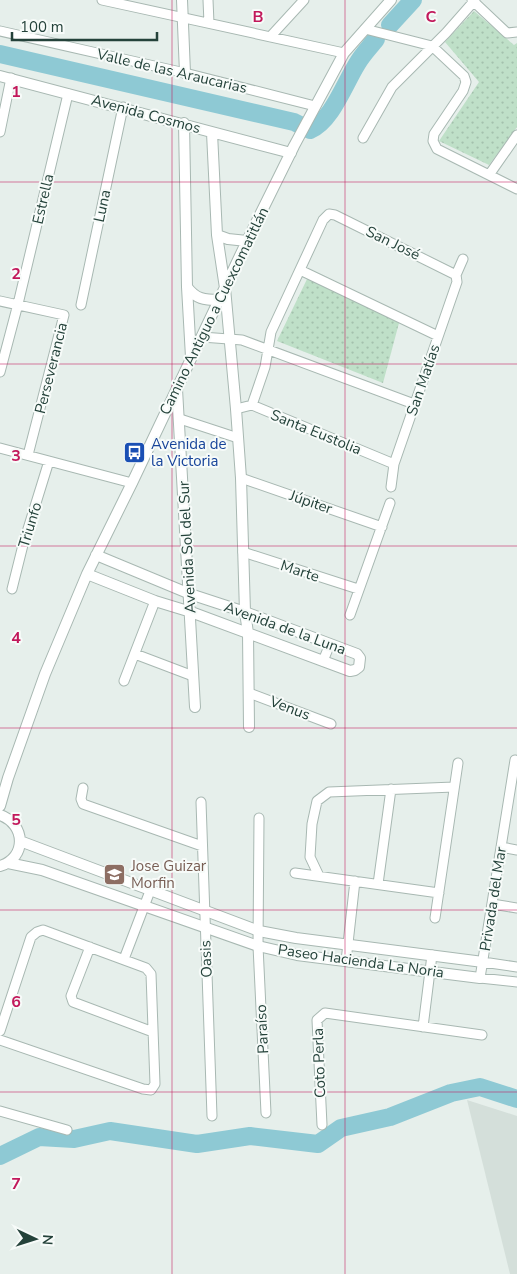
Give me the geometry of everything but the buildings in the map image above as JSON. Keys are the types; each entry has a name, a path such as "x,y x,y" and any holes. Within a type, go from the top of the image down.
{"street":[{"path":"102,0 127,3 182,18 209,22 344,53"},
{"path":"182,0 185,73"},
{"path":"208,0 209,22"},
{"path":"270,37 304,0"},
{"name":"Camino Antiguo a Cuexcomatitlán","path":"0,806 45,674 87,574 247,241 344,53 391,0"},
{"path":"363,138 392,86 473,1 507,33 517,32"},
{"path":"365,29 432,46 464,76 466,82 463,91 434,134 433,142 437,149 517,190"},
{"name":"Valle de las Araucarias","path":"0,31 185,73 315,106"},
{"name":"Avenida Cosmos","path":"0,76 184,123 212,133 293,149"},
{"path":"0,132 11,78"},
{"name":"Estrella","path":"0,372 68,94"},
{"name":"Luna","path":"81,305 123,107"},
{"path":"184,123 187,287 191,358"},
{"path":"212,133 217,235 230,338 241,478 250,727"},
{"path":"488,176 517,135"},
{"name":"San José","path":"300,270 323,220 329,214 456,274"},
{"path":"217,235 228,239 247,241"},
{"name":"San Matías","path":"391,487 394,464 457,282 456,274 462,259"},
{"path":"252,405 265,367 271,332 300,270 438,336"},
{"path":"187,287 194,296 202,300 219,300"},
{"name":"Perseverancia","path":"0,301 64,315 28,455"},
{"path":"202,337 242,340 414,404"},
{"name":"Avenida Sol del Sur","path":"177,388 195,707"},
{"name":"Santa Eustolia","path":"236,410 252,405 394,464"},
{"path":"180,419 238,438"},
{"path":"0,449 132,483"},
{"name":"Triunfo","path":"12,589 23,545 49,461"},
{"name":"Júpiter","path":"241,478 382,527"},
{"path":"350,615 390,502"},
{"name":"Marte","path":"243,552 358,589"},
{"name":"Avenida de la Luna","path":"87,574 155,601 191,612 350,670 355,670 360,663 360,658 357,654 245,612 190,594 96,555"},
{"path":"124,681 155,601"},
{"path":"323,661 330,644"},
{"path":"135,654 193,676"},
{"name":"Venus","path":"248,693 331,724"},
{"name":"Privada del Mar","path":"480,978 515,760"},
{"path":"435,918 458,762"},
{"path":"319,876 310,857 312,824 317,801 329,792 454,787"},
{"path":"83,788 81,799 83,804 202,846"},
{"path":"378,884 391,790"},
{"name":"Oasis","path":"201,802 212,1116"},
{"path":"0,815 14,823 20,840 19,849 15,857 4,864"},
{"path":"259,818 259,931"},
{"name":"Paseo Hacienda La Noria","path":"20,840 259,931 296,938 517,967"},
{"path":"501,848 517,850"},
{"name":"Paseo Hacienda La Noria","path":"4,864 42,870 258,946 297,955 517,982"},
{"path":"295,873 439,893"},
{"path":"346,961 355,881"},
{"path":"124,959 150,891"},
{"path":"492,904 517,908"},
{"path":"0,1031 31,937 37,932 44,930 124,959 146,968 151,974 155,1084 151,1090 0,1040"},
{"name":"Paraíso","path":"259,931 258,946 266,1113"},
{"path":"90,947 71,996 73,1002 153,1032"},
{"path":"423,1027 432,955"},
{"name":"Coto Perla","path":"322,1125 318,1020 325,1013 482,1035"},
{"path":"0,1111 67,1130"}],"shaded area":[{"path":"467,1100 517,1116 517,1274 510,1274"}],"green space":[{"path":"474,11 514,45 517,43 517,127 489,165 439,141 479,82 445,42"},
{"path":"309,275 399,323 383,383 277,341"}],"waterway":[{"path":"390,25 413,0"},
{"path":"0,54 294,122 310,130 318,126 331,111 352,72 376,39"},
{"path":"0,1156 39,1137 74,1139 110,1131 197,1144 250,1136 318,1144 341,1128 390,1117 451,1093 480,1087 517,1099"}],"place":[{"name":"Avenida de la Victoria","path":"135,453"},
{"name":"Jose Guizar Morfin","path":"115,875"}]}
